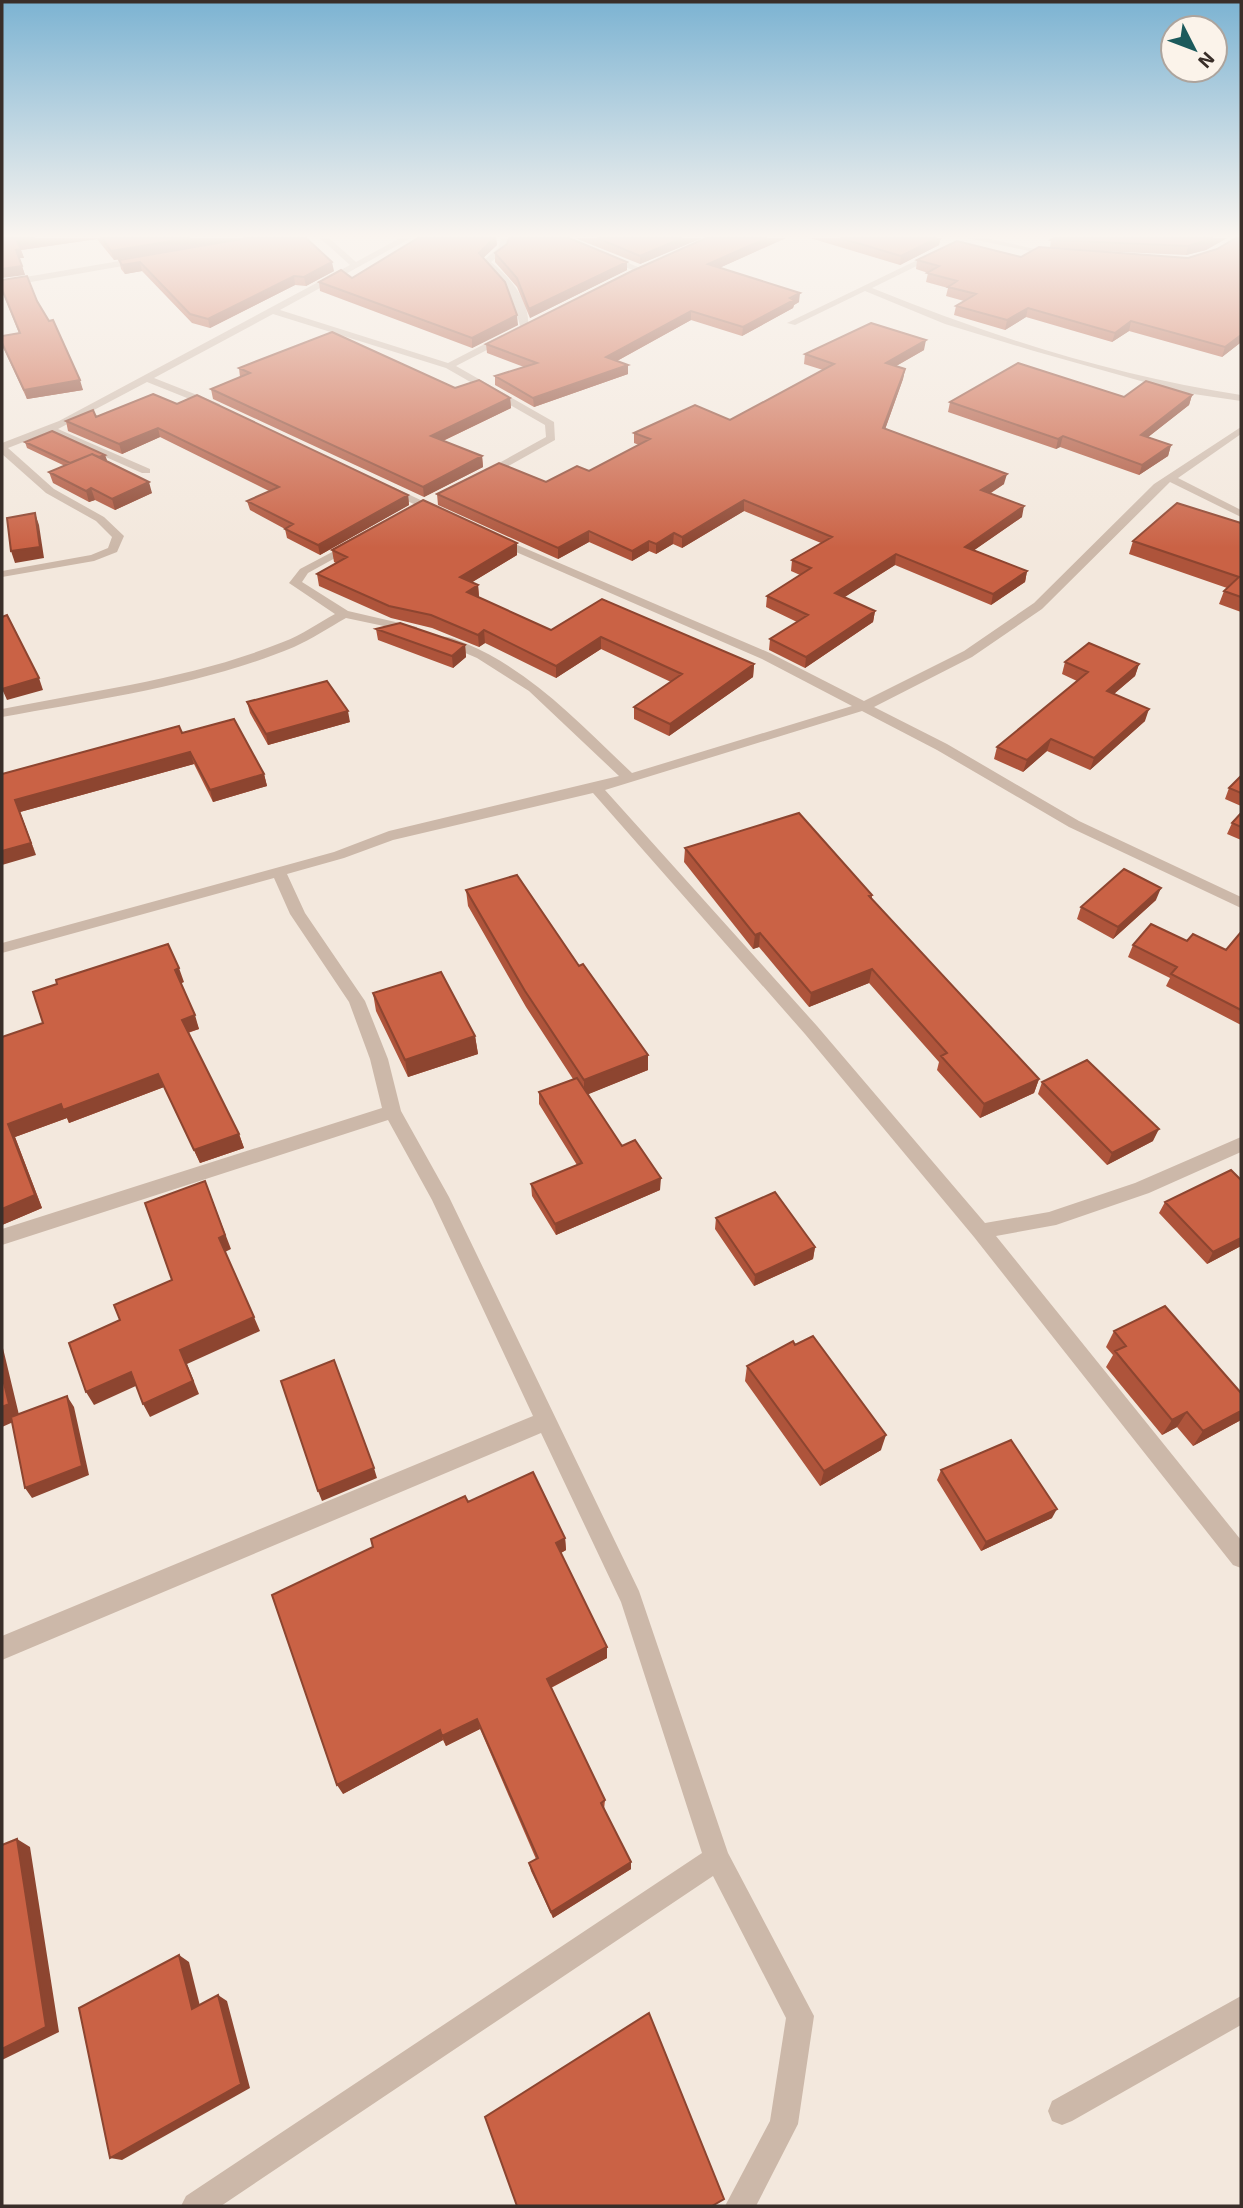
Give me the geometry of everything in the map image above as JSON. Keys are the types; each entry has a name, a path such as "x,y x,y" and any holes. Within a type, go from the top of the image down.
{"street":[{"path":"2,574 94,558 113,550 118,536 100,519 29,476 2,448 50,429 214,341"},
{"path":"370,341 449,366 551,424 551,438 545,444 470,482"},
{"path":"449,366 496,341"},
{"path":"1011,341 1180,389 1241,398"},
{"path":"146,378 232,413"},
{"path":"50,429 146,471"},
{"path":"2,948 339,855 389,836 596,788 627,776 865,706 968,654 1038,606 1158,486 1241,430"},
{"path":"1170,478 1241,514"},
{"path":"373,482 448,516"},
{"path":"481,532 766,656 975,765 1074,824 1241,903"},
{"path":"364,538 304,571 295,583 344,614 433,635 481,655 534,688 627,776"},
{"path":"2,713 99,697 235,663 289,644 344,614"},
{"path":"596,788 811,1030 981,1231 1241,1558"},
{"path":"278,870 298,914 357,1001 368,1023 392,1112 440,1196 631,1599 717,1858 800,2016 784,2124 740,2206"},
{"path":"2,1237 392,1112"},
{"path":"981,1231 1049,1220 1142,1188 1241,1144"},
{"path":"2,1648 546,1420"},
{"path":"196,2206 717,1858"},
{"path":"1062,2110 1241,2010"}],"building":[{"path":"62,341 80,380 24,390 2,343"},
{"path":"309,341 352,341 455,388 479,380 510,398 431,436 482,456 423,487 211,389 250,373 239,368"},
{"path":"492,341 635,341 606,357 628,365 533,398 495,376 537,363 486,344"},
{"path":"833,341 924,341 886,363 905,369 883,428 1007,474 981,490 1024,506 965,547 1027,571 993,594 896,554 835,593 875,611 806,657 770,639 808,615 767,596 811,568 792,560 832,537 744,500 682,537 674,533 656,544 649,541 632,551 589,531 558,548 437,494 499,463 546,482 577,466 589,471 650,439 634,433 695,405 730,420 834,364 805,354"},
{"path":"1203,341 1233,341 1225,347"},
{"path":"1018,363 1124,397 1146,381 1192,395 1141,435 1171,445 1142,465 1063,436 1058,439 950,402"},
{"path":"153,394 177,404 197,395 408,495 318,545 285,529 293,524 247,501 279,487 158,428 119,444 66,421 93,410 96,417"},
{"path":"52,431 105,455 99,457 92,454 70,463 25,442"},
{"path":"92,454 149,482 112,499 91,488 86,491 49,472"},
{"path":"423,500 517,543 460,577 478,585 467,592 551,630 602,599 754,664 670,724 634,707 682,674 601,637 556,666 484,630 478,635 431,615 389,606 317,574 347,557 332,550"},
{"path":"1177,503 1241,523 1241,597 1224,591 1239,577 1133,541"},
{"path":"35,513 40,547 11,551 7,518"},
{"path":"7,615 39,678 2,689 2,617"},
{"path":"400,623 465,645 452,656 376,629"},
{"path":"1089,643 1139,664 1107,691 1149,709 1094,758 1051,739 1027,760 997,747 1088,672 1065,662"},
{"path":"327,681 348,711 266,734 247,702"},
{"path":"234,719 264,774 210,790 190,752 15,800 31,843 2,851 2,774 179,726 182,733"},
{"path":"1241,776 1241,793 1229,788"},
{"path":"799,813 872,895 869,896 1039,1079 984,1104 941,1056 947,1053 872,969 811,993 760,933 755,935 685,848"},
{"path":"1241,813 1241,827 1232,823"},
{"path":"1124,869 1161,888 1118,927 1081,907"},
{"path":"517,875 579,966 583,964 648,1055 584,1080 525,991 466,890"},
{"path":"1151,924 1187,941 1193,934 1226,950 1241,932 1241,1010 1171,974 1177,967 1133,945"},
{"path":"168,944 179,968 175,970 195,1015 182,1020 239,1134 194,1150 158,1074 63,1110 61,1104 8,1124 35,1195 2,1209 2,1037 43,1023 33,992 57,984 56,980"},
{"path":"441,972 475,1036 405,1060 373,993"},
{"path":"1087,1060 1159,1129 1112,1153 1042,1082"},
{"path":"577,1078 622,1146 635,1140 661,1178 555,1224 531,1184 582,1163 539,1092"},
{"path":"1231,1170 1241,1180 1241,1238 1213,1252 1165,1202"},
{"path":"205,1181 225,1235 219,1238 254,1317 180,1350 193,1381 143,1404 131,1372 86,1392 69,1343 120,1320 114,1305 172,1280 145,1203"},
{"path":"775,1192 815,1247 755,1275 716,1218"},
{"path":"1165,1306 1241,1393 1241,1411 1203,1431 1187,1412 1172,1420 1115,1351 1126,1346 1114,1331"},
{"path":"813,1336 886,1435 824,1471 747,1366 793,1341 795,1345"},
{"path":"334,1360 374,1468 318,1491 281,1381"},
{"path":"2,1375 9,1404 2,1407"},
{"path":"67,1396 82,1466 25,1488 11,1417"},
{"path":"1011,1440 1057,1509 986,1542 941,1470"},
{"path":"533,1472 565,1538 556,1543 607,1647 547,1679 605,1800 601,1803 631,1862 551,1912 529,1863 538,1858 477,1719 442,1736 440,1730 337,1785 272,1595 373,1547 371,1539 465,1496 468,1502"},
{"path":"17,1839 46,2027 2,2049 2,1845"},
{"path":"179,1955 192,2009 218,1995 241,2084 110,2158 79,2008"},
{"path":"649,2013 724,2199 712,2206 517,2206 485,2117"}]}
